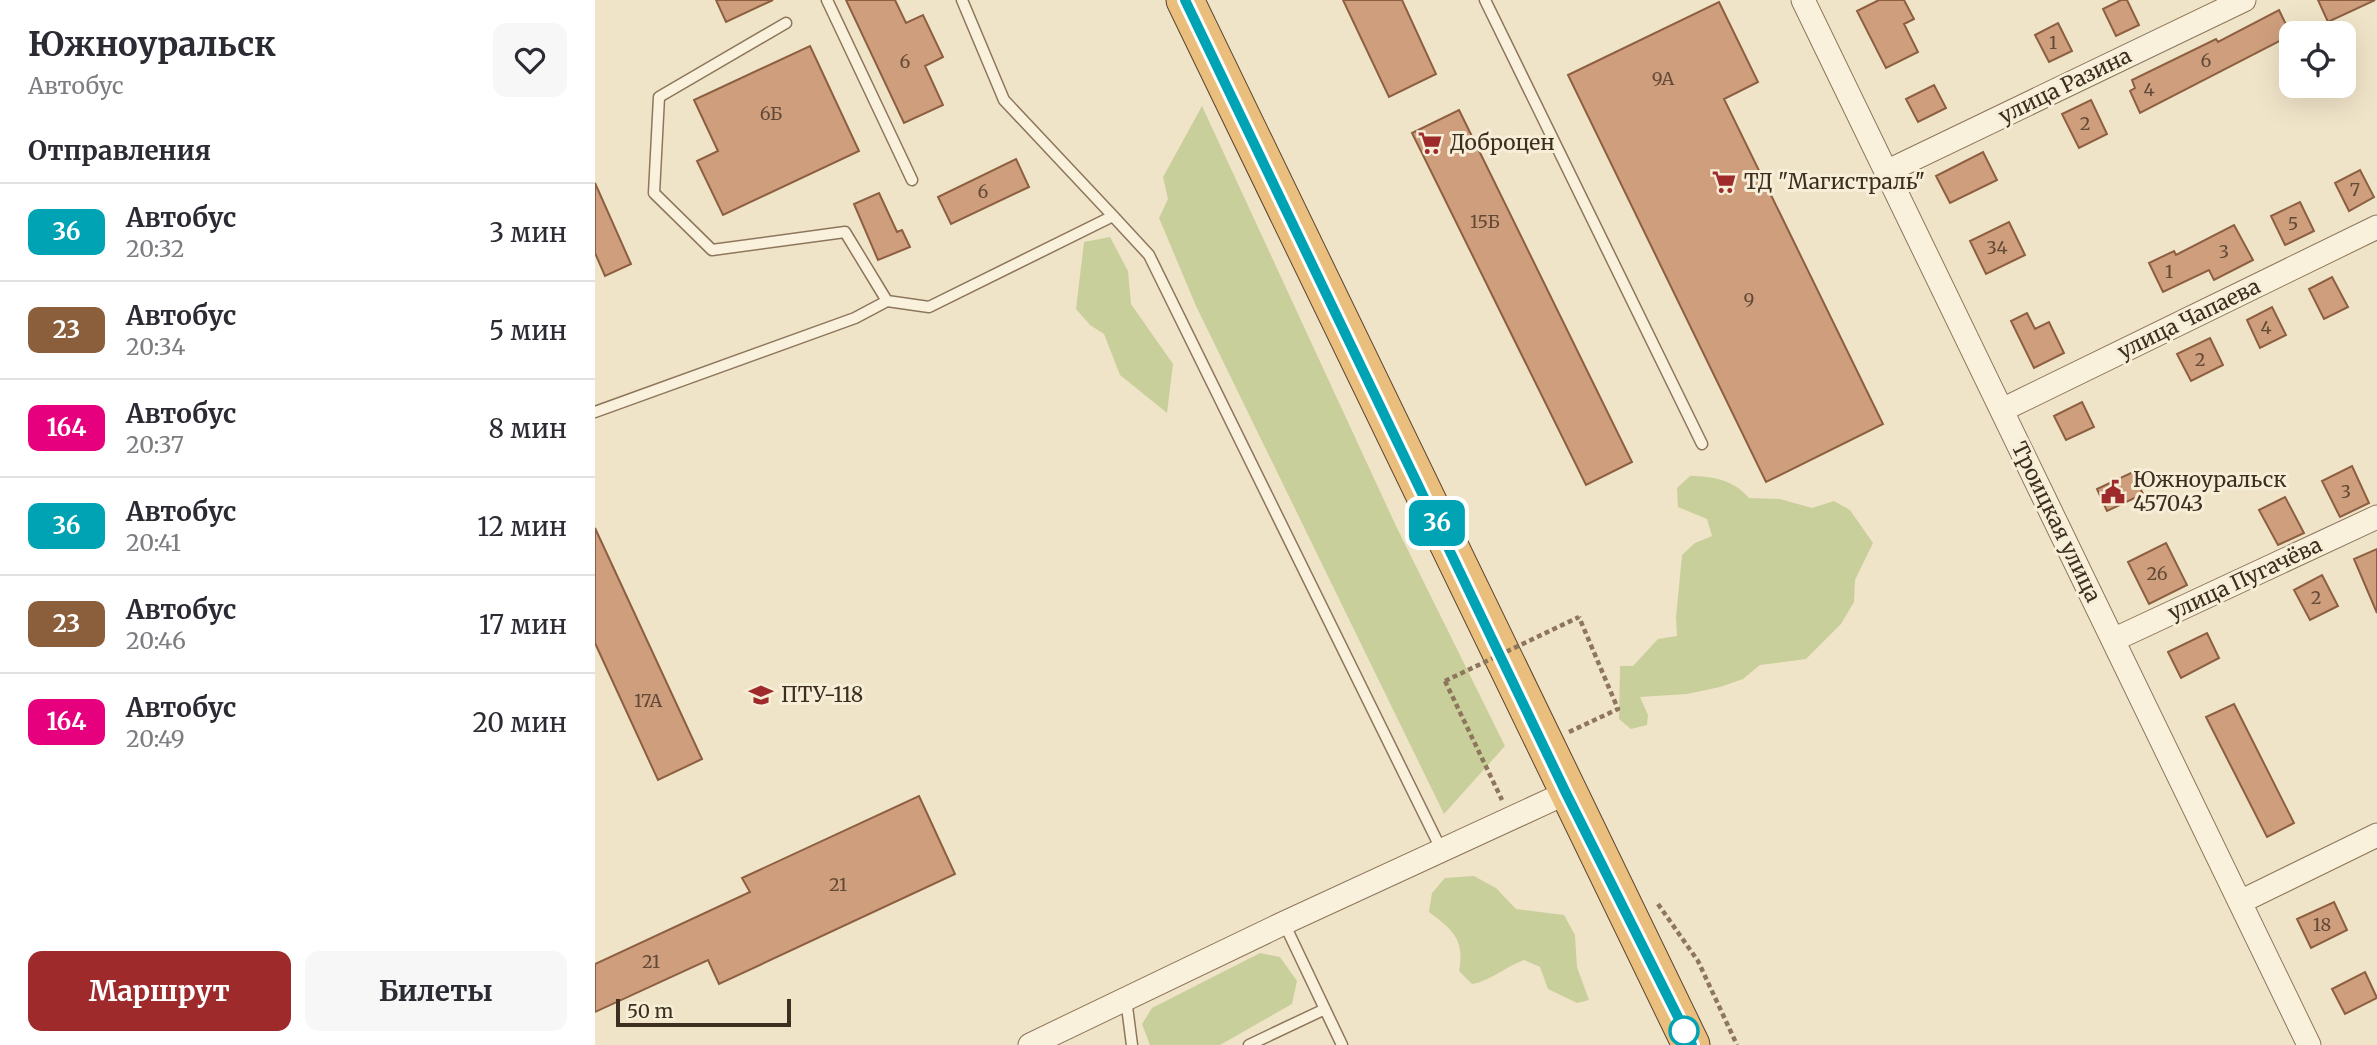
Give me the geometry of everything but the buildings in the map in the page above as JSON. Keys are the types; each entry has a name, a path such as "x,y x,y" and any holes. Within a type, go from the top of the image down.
{"highway":[{"path":"1185,0 1566,793 1692,1045"}],"street":[{"name":"Троицкая улица","path":"1803,0 2309,1045"},
{"name":"улица Разина","path":"1886,172 2244,0"},
{"name":"улица Чапаева","path":"2002,410 2377,227"},
{"name":"улица Пугачёва","path":"2113,640 2377,517"},
{"path":"1030,1045 1441,849 1566,793"},
{"path":"2240,902 2377,835"}],"lane":[{"path":"827,0 912,180"},
{"path":"962,0 1004,100 1149,255 1441,849"},
{"path":"1485,0 1702,444"},
{"path":"786,23 659,97 654,193 712,250 845,232 887,301"},
{"path":"595,412 855,318 887,301 929,307 1113,216"},
{"path":"1284,923 1342,1045"},
{"path":"1126,998 1132,1045"},
{"path":"1249,1045 1325,1009"}],"path":[{"path":"1511,818 1445,681 1579,617 1618,709 1567,733 1572,745"},
{"path":"1651,894 1698,961 1737,1045"}],"green space":[{"path":"1202,106 1396,526 1505,746 1444,814 1196,306 1159,218 1168,199 1163,177"},
{"path":"1110,237 1128,271 1131,304 1173,364 1167,413 1120,375 1104,334 1090,325 1076,309 1084,242"},
{"path":"1690,476 1723,480 1737,487 1749,498 1780,499 1812,508 1834,501 1850,510 1873,543 1855,580 1854,602 1841,624 1806,659 1760,665 1743,679 1720,687 1687,694 1640,697 1648,715 1647,725 1631,729 1619,719 1620,666 1633,666 1658,639 1677,636 1676,617 1682,555 1695,543 1712,536 1707,519 1678,507 1677,488"},
{"path":"1474,876 1496,888 1516,909 1564,915 1575,935 1577,967 1589,1000 1577,1003 1548,989 1540,967 1524,960 1472,984 1459,971 1460,951 1455,937 1445,924 1429,912 1432,893 1445,878"},
{"path":"1260,953 1280,957 1297,981 1292,1004 1220,1045 1150,1045 1142,1024 1152,1008"}],"bus line":[{"name":"36","path":"1185,0 1566,793 1692,1045"}],"place":[{"name":"Доброцен","path":"1430,143"},
{"name":"ТД \"Магистраль\"","path":"1724,182"},
{"name":"Южноуральск 457043","path":"2113,492"},
{"name":"ПТУ-118","path":"761,695"}]}
